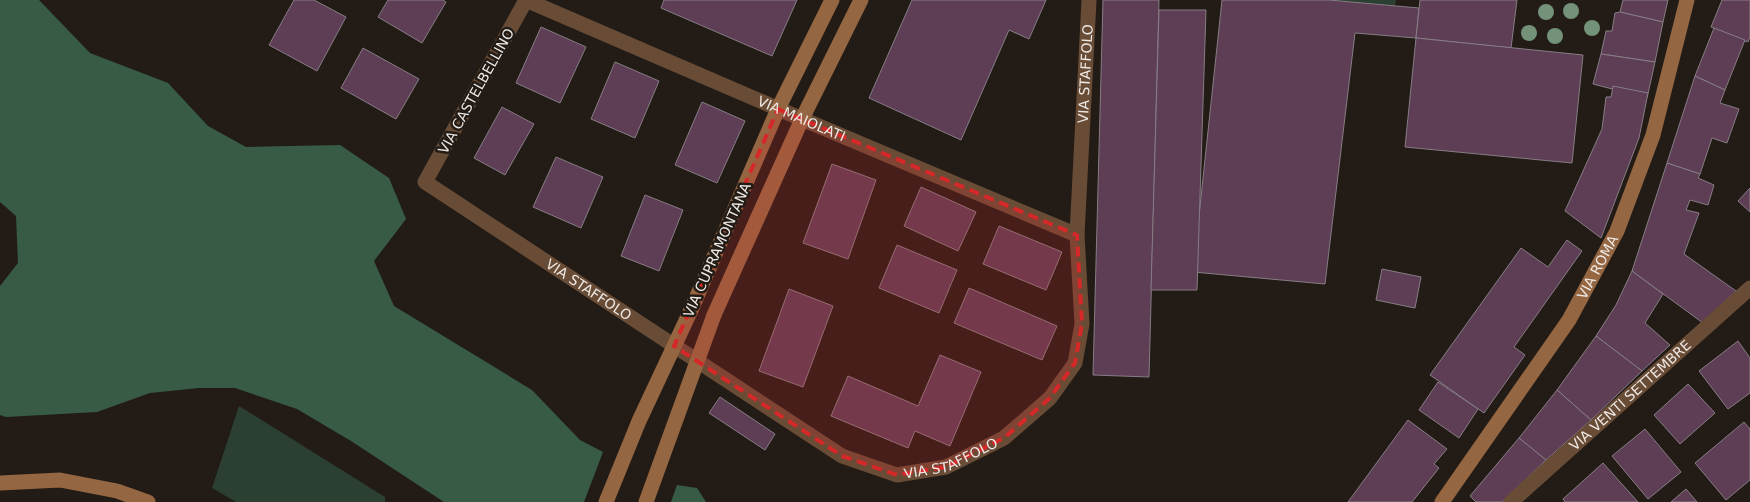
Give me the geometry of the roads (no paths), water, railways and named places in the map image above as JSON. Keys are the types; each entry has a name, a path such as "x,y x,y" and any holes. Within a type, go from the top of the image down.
{"main road":[{"name":"VIA CUPRAMONTANA","path":"606,502 639,421 691,310 778,109 832,0"},
{"name":"VIA CUPRAMONTANA","path":"646,502 714,315 802,119 861,0"},
{"name":"VIA ROMA","path":"1442,502 1569,320 1617,231 1653,135 1687,0"},
{"path":"0,484 60,480 117,491 148,502"}],"street":[{"name":"VIA MAIOLATI","path":"526,0 778,109 1077,234"},
{"name":"VIA CASTELBELLINO","path":"426,182 526,0"},
{"name":"VIA STAFFOLO","path":"426,182 842,456 897,475 946,467 1004,438 1050,398 1075,363 1082,324 1077,234 1088,0"},
{"name":"VIA VENTI SETTEMBRE","path":"1511,502 1750,288"}]}
